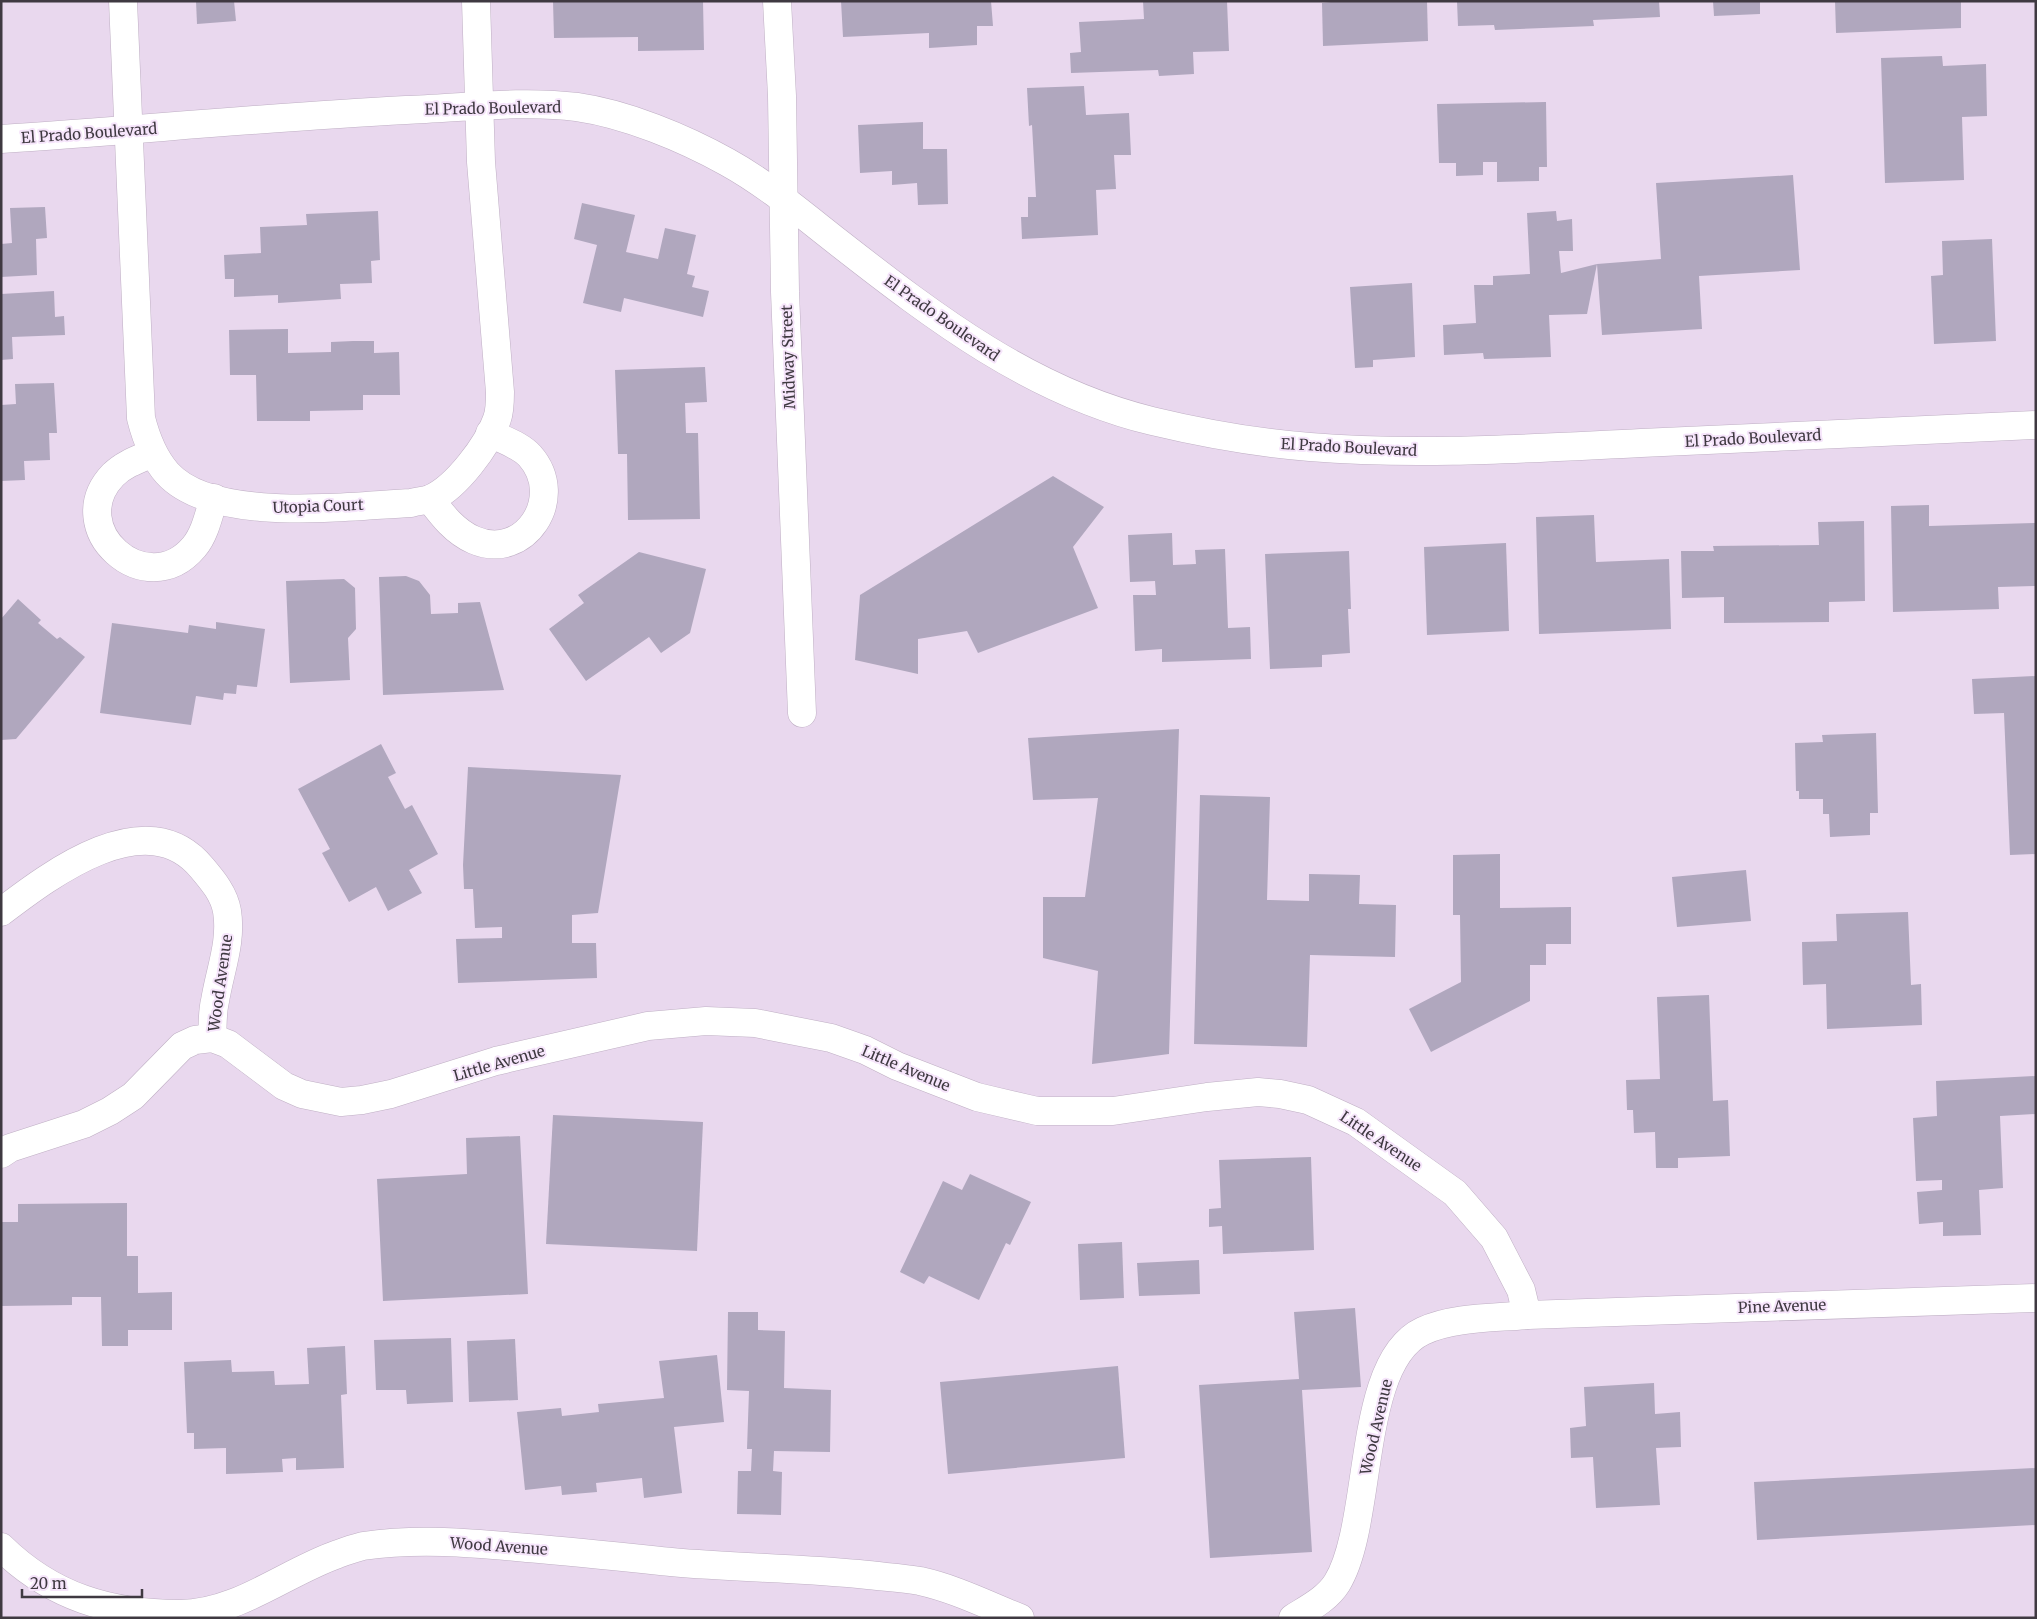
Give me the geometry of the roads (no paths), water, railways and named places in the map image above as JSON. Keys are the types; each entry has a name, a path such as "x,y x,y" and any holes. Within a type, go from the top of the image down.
{"street":[{"name":"Utopia Court","path":"122,1 141,418 153,453 167,473 182,485 214,498 241,506 262,508 411,503 430,499 449,487 468,465 498,419 500,392 485,226 476,1"},
{"name":"Midway Street","path":"777,1 782,96 802,713"},
{"name":"El Prado Boulevard","path":"1,139 339,114 543,105 579,108 635,122 722,159 759,181 912,300 963,336 992,354 1058,389 1102,407 1151,421 1274,443 1311,447 1412,450 1519,449 2036,425"},
{"path":"430,499 458,531 473,540 484,543 507,542 518,538 529,530 538,517 544,502 544,481 538,467 528,454 517,446 490,433"},
{"path":"153,453 128,465 112,476 98,503 100,529 111,549 124,560 141,566 156,567 179,561 195,546 204,531 214,498"},
{"name":"Wood Avenue","path":"1,912 65,868 98,851 119,844 158,842 187,854 211,879 221,893 226,908 228,925 227,942 214,1001 212,1038 195,1040 182,1046 134,1096 110,1111 84,1124 4,1147"},
{"name":"Little Avenue","path":"212,1038 228,1044 284,1086 302,1094 340,1102 391,1094 496,1061 620,1032 648,1026 706,1020 755,1022 831,1038 865,1050 897,1066 977,1097 1037,1111 1113,1111 1233,1094 1280,1094 1308,1100 1356,1122 1455,1193 1494,1238 1521,1290 1527,1315"},
{"name":"Pine Avenue","path":"1527,1315 2036,1298"},
{"name":"Wood Avenue","path":"1294,1618 1320,1602 1337,1583 1349,1554 1359,1512 1378,1402 1392,1364 1399,1352 1421,1332 1437,1326 1486,1318 1527,1315"},
{"name":"Wood Avenue","path":"1,1547 44,1582 62,1592 83,1601 155,1614 203,1613 234,1603 318,1561 359,1547 418,1541 483,1543 674,1562 836,1572 909,1580 948,1588 1020,1618"}]}
